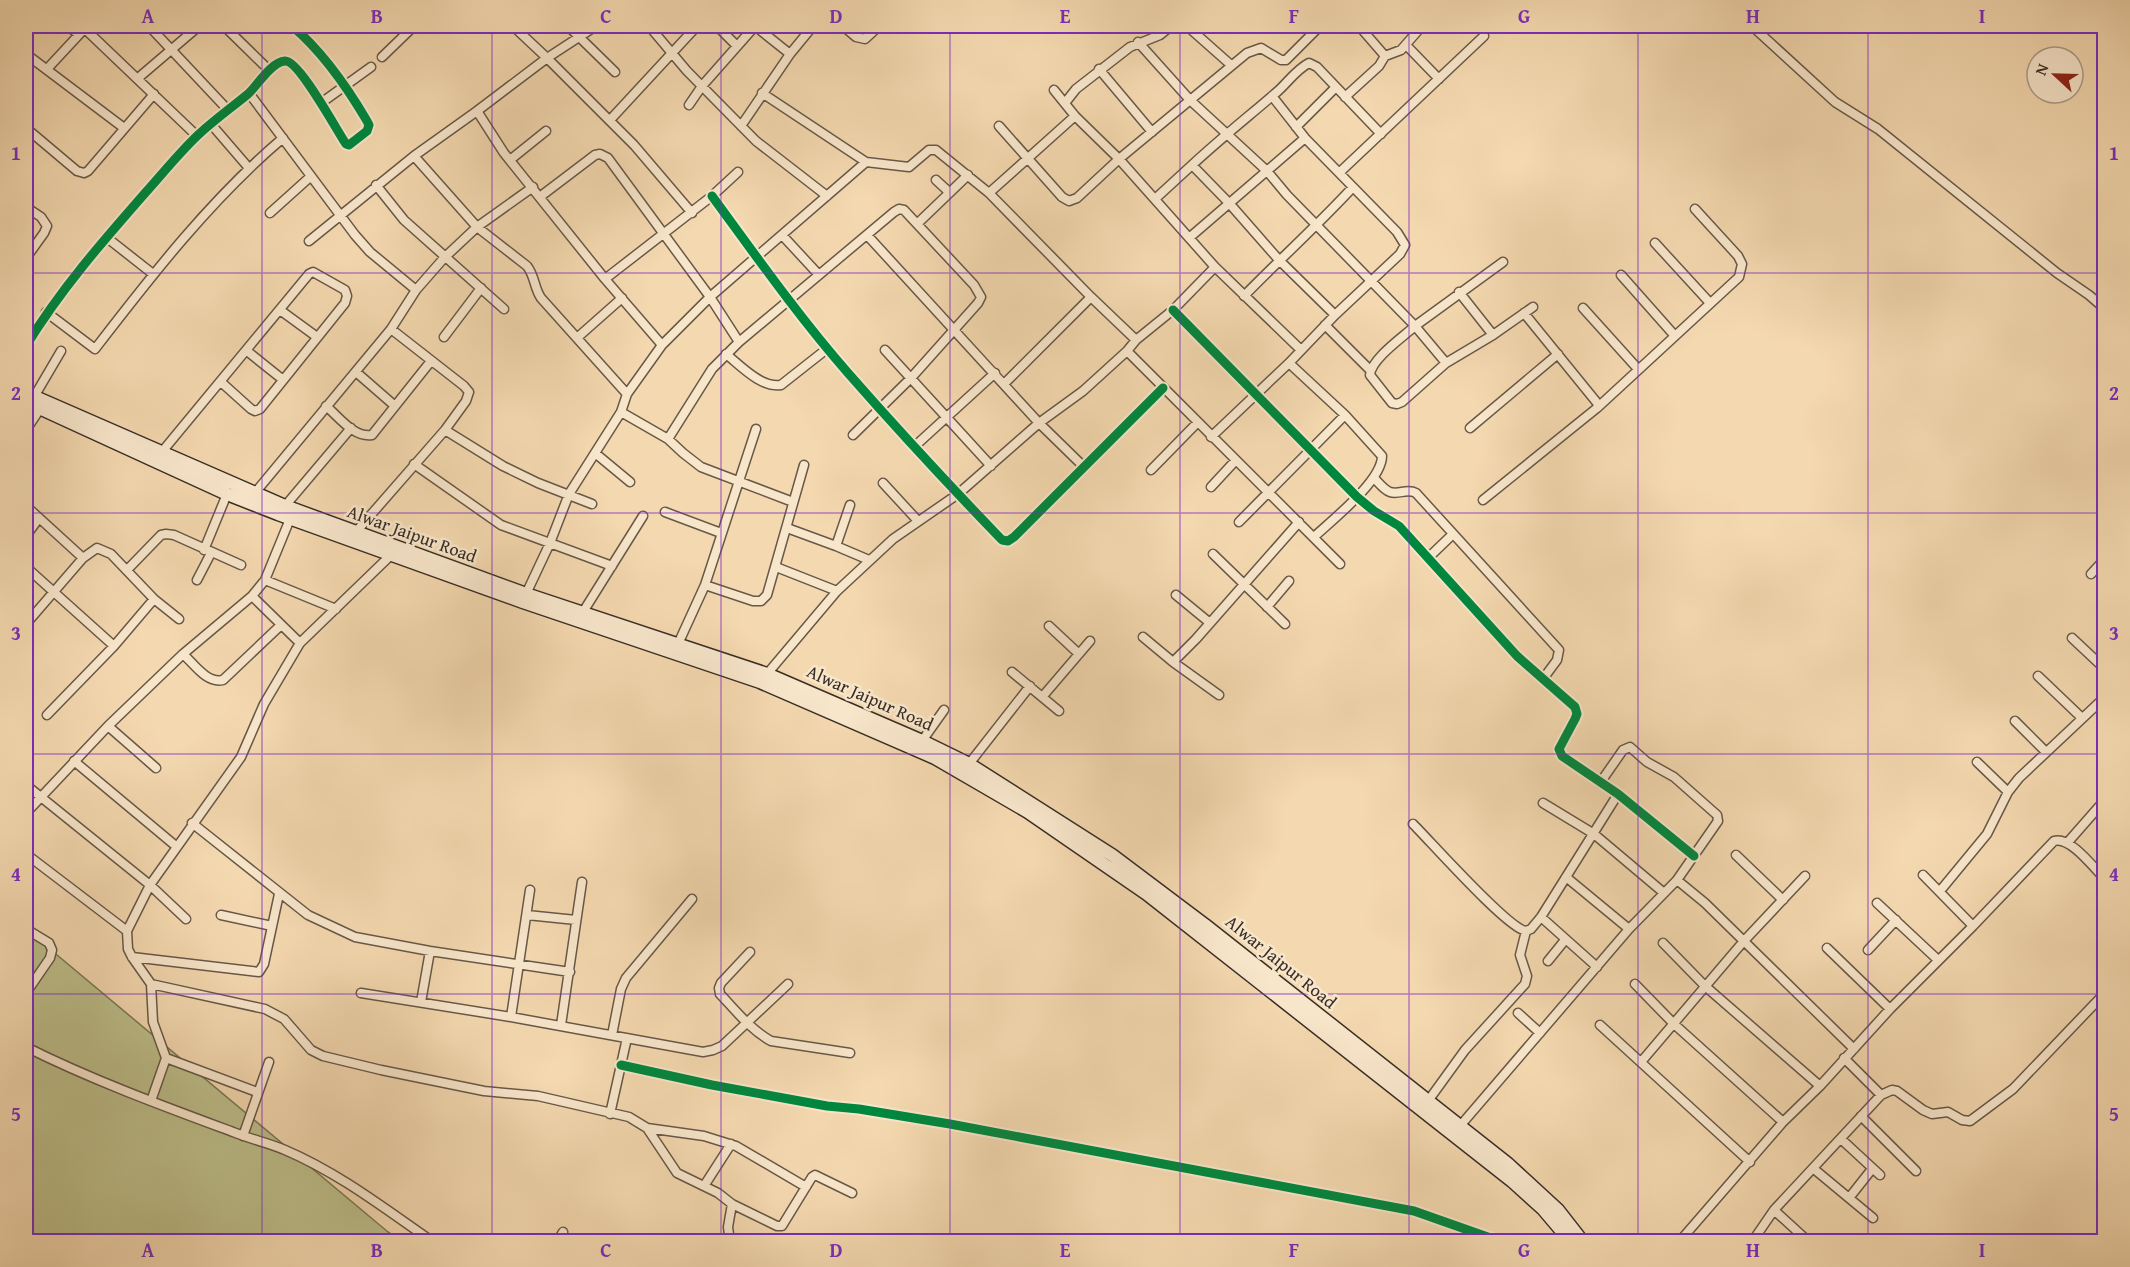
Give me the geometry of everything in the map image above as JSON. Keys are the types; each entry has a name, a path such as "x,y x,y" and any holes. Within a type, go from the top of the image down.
{"main road":[{"name":"Alwar Jaipur Road","path":"28,397 40,408 227,494 391,555 760,682 916,749 964,773 1056,830 1147,894 1437,1114 1527,1194 1561,1228 1571,1242"},
{"name":"Alwar Jaipur Road","path":"28,397 254,494 355,533 526,594 767,674 922,741 969,764 1065,824 1153,885 1428,1101 1437,1114 1460,1126 1533,1186 1558,1210 1583,1242"}],"street":[{"path":"68,26 83,29 197,136"},
{"path":"149,26 226,109"},
{"path":"137,79 199,26"},
{"path":"224,26 270,70"},
{"path":"26,346 46,312 106,237 197,136 283,61 294,66 321,103 343,140 349,145 367,131 369,125 344,86 311,42 292,26"},
{"path":"382,57 414,26"},
{"path":"513,26 610,120 692,213"},
{"path":"568,26 615,72"},
{"path":"309,241 340,217 376,184 547,58 596,26"},
{"path":"649,26 741,126 777,159 827,196"},
{"path":"610,120 697,26"},
{"path":"717,26 737,46"},
{"path":"689,105 702,86 755,26 790,54"},
{"path":"741,126 790,54 813,26"},
{"path":"843,26 856,37 865,39 879,26"},
{"path":"1065,103 1076,89 1099,69 1138,42 1160,34 1171,26"},
{"path":"1186,26 1231,65"},
{"path":"999,126 1062,197 1069,201 1077,198 1119,159 1231,65 1257,48 1262,48 1281,60 1286,60 1320,26"},
{"path":"1359,26 1385,56"},
{"path":"1346,96 1379,66 1385,56 1401,50 1422,26"},
{"path":"1752,26 1835,102 1878,129 2104,308"},
{"path":"47,69 83,29"},
{"path":"1340,172 1484,36"},
{"path":"1138,42 1190,100 1267,171 1317,226 1415,326 1446,363"},
{"path":"1406,45 1439,79"},
{"path":"26,54 124,128"},
{"path":"1155,199 1226,133 1272,96 1303,66 1310,63 1346,96 1381,134"},
{"path":"321,103 371,67"},
{"path":"1099,69 1152,132"},
{"path":"1296,127 1336,87"},
{"path":"1054,90 1075,116 1119,159 1215,267 1301,350"},
{"path":"249,93 340,217 370,252 416,290"},
{"path":"762,93 866,162 909,167 932,149 936,150 989,193 1136,340"},
{"path":"26,128 77,171 84,173 154,94"},
{"path":"1211,437 1400,254 1405,245 1397,232 1305,138 1272,96"},
{"path":"477,111 510,160 605,279 662,345"},
{"path":"989,193 1075,116"},
{"path":"211,124 248,167"},
{"path":"510,160 546,131"},
{"path":"46,312 95,349 153,274 248,167 282,138"},
{"path":"1189,238 1305,138"},
{"path":"541,196 595,155 600,154 608,158 710,297 739,342"},
{"path":"414,156 477,227 527,266 532,273 536,291 627,394"},
{"path":"526,594 550,543 569,494 621,412 627,394 662,345 756,255 866,162"},
{"path":"1192,165 1279,260 1335,315"},
{"path":"605,279 692,213 738,172"},
{"path":"918,223 968,174"},
{"path":"270,213 310,177"},
{"path":"936,180 948,192"},
{"path":"376,184 404,220 504,309"},
{"path":"254,494 391,329 416,290 444,258 477,227 533,187"},
{"path":"1244,296 1317,226 1353,187"},
{"path":"712,196 789,300 828,348 1002,540 1008,541 1163,387"},
{"path":"26,207 41,217 47,226 26,258"},
{"path":"1483,500 1597,408 1739,277 1742,264 1738,256 1695,208"},
{"path":"668,439 712,369 726,354 899,209 904,210 974,285 981,297 911,378 853,435"},
{"path":"782,235 819,275"},
{"path":"867,235 1039,423 1083,466"},
{"path":"106,237 153,274"},
{"path":"1655,243 1710,303"},
{"path":"1370,370 1415,326 1503,262"},
{"path":"767,674 837,591 869,560 893,539 958,494 1039,423 1083,391 1136,340 1173,310 1215,267"},
{"path":"161,453 309,274 313,272 345,290 347,296 345,303 260,409 255,411 220,382"},
{"path":"1621,275 1675,336"},
{"path":"444,337 481,288"},
{"path":"1459,292 1492,335"},
{"path":"1004,384 1091,297"},
{"path":"578,337 622,298"},
{"path":"1325,326 1370,370 1370,375 1392,403 1397,404 1446,363 1533,307"},
{"path":"1583,308 1638,369"},
{"path":"280,310 317,337"},
{"path":"1173,310 1357,497 1374,511 1399,526 1517,656 1575,707 1577,714 1559,749 1562,756 1618,794 1694,856"},
{"path":"1524,313 1597,401 1597,408"},
{"path":"355,533 445,430 466,401 469,392 391,329"},
{"path":"726,354 758,379 775,386 781,385 828,348"},
{"path":"885,350 991,466"},
{"path":"28,397 61,351"},
{"path":"247,351 282,379"},
{"path":"1127,351 1340,564"},
{"path":"1470,428 1558,354"},
{"path":"326,406 351,428 364,436 372,435 431,361"},
{"path":"1289,363 1345,415 1382,456 1382,463 1374,478 1314,537"},
{"path":"356,372 395,406"},
{"path":"915,446 995,373"},
{"path":"26,430 40,408"},
{"path":"621,412 668,439 701,467 793,502"},
{"path":"1239,522 1345,415"},
{"path":"1151,470 1197,423"},
{"path":"285,506 351,428"},
{"path":"678,644 705,585 756,429"},
{"path":"445,430 503,466 538,483 592,504"},
{"path":"595,453 630,482"},
{"path":"1211,487 1236,460"},
{"path":"414,464 501,525 612,566"},
{"path":"705,585 753,601 761,601 766,596 804,465"},
{"path":"1374,478 1388,491 1394,493 1408,490 1416,493 1559,650 1557,660 1543,679"},
{"path":"883,483 918,521"},
{"path":"197,580 227,494"},
{"path":"836,546 850,505"},
{"path":"26,506 83,558"},
{"path":"665,512 721,533"},
{"path":"583,612 643,516"},
{"path":"26,536 39,518"},
{"path":"26,813 108,726 183,654 252,596 265,580 290,519"},
{"path":"1173,662 1299,522"},
{"path":"787,528 869,560"},
{"path":"127,570 161,535 166,534 174,535 241,566"},
{"path":"1428,558 1453,534"},
{"path":"26,624 83,558 98,548 111,554 154,599 179,619"},
{"path":"1213,554 1285,624"},
{"path":"151,1101 166,1058 153,1022 151,984 128,949 127,931 150,885 241,757 264,704 300,643 391,555"},
{"path":"2091,574 2104,560"},
{"path":"26,567 114,646"},
{"path":"776,567 837,591"},
{"path":"265,580 336,609"},
{"path":"1267,607 1289,581"},
{"path":"1176,595 1210,623"},
{"path":"252,596 300,643"},
{"path":"47,715 114,646 154,599"},
{"path":"183,654 209,679 216,682 223,681 281,626"},
{"path":"1049,626 1079,654"},
{"path":"1143,637 1219,695"},
{"path":"2072,638 2104,668"},
{"path":"1043,696 1090,641"},
{"path":"1012,672 1059,711"},
{"path":"2038,676 2082,718"},
{"path":"969,764 1030,686"},
{"path":"1940,891 1987,834 2008,792 2019,778 2104,698"},
{"path":"922,741 944,710"},
{"path":"2015,721 2046,752"},
{"path":"108,726 156,768"},
{"path":"1460,1126 1629,930 1677,880 1718,821 1717,815 1674,777 1647,762 1630,747 1623,750 1600,783"},
{"path":"75,761 177,848"},
{"path":"1977,762 2008,792"},
{"path":"26,785 150,885 186,919"},
{"path":"1413,824 1486,900 1514,926 1526,931 1531,929 1541,917 1618,794"},
{"path":"2068,842 2104,801"},
{"path":"1543,802 1594,834 1664,892"},
{"path":"192,823 308,915 355,937 570,972"},
{"path":"1682,1241 1783,1122 2054,841 2059,839 2068,842 2102,872"},
{"path":"26,854 127,931"},
{"path":"1736,855 1783,900"},
{"path":"1923,875 1973,926"},
{"path":"1641,1062 1743,942 1805,876"},
{"path":"1566,877 1629,930"},
{"path":"1677,880 1705,903 1854,1049"},
{"path":"561,1025 582,882"},
{"path":"511,1017 530,890"},
{"path":"132,957 259,972 264,964 279,894"},
{"path":"612,1035 621,989 626,978 692,899"},
{"path":"1877,903 1938,960"},
{"path":"221,915 272,926"},
{"path":"527,915 576,920"},
{"path":"1541,917 1597,967"},
{"path":"1868,950 1896,920"},
{"path":"26,929 49,943 52,950 50,958 26,993"},
{"path":"1428,1101 1465,1050 1525,984 1527,976 1520,955 1526,931"},
{"path":"1548,961 1565,940"},
{"path":"1663,943 1705,986 1820,1086"},
{"path":"1827,948 1890,1009"},
{"path":"421,1002 430,951"},
{"path":"750,952 719,988 720,994 747,1023 771,1041 850,1053"},
{"path":"151,984 266,1009 284,1019 311,1050 323,1056 484,1091 538,1096 629,1117 647,1128 704,1137 731,1144 806,1188"},
{"path":"361,993 561,1025 703,1052 713,1050 731,1038 788,984"},
{"path":"1635,984 1674,1024 1783,1122"},
{"path":"1752,1242 1774,1210 1881,1095 1892,1090 1897,1091 1923,1110 1932,1113 1948,1112 1962,1120 1970,1121 2013,1089 2104,994"},
{"path":"1518,1013 1540,1033"},
{"path":"1600,1025 1750,1162"},
{"path":"610,1114 627,1038"},
{"path":"26,1047 64,1066 151,1101 284,1149 347,1182 433,1242"},
{"path":"166,1058 257,1092"},
{"path":"1844,1058 1881,1095"},
{"path":"243,1136 269,1062"},
{"path":"621,1065 712,1085 827,1106 951,1124 1414,1211 1502,1242"},
{"path":"1861,1116 1916,1171"},
{"path":"647,1128 677,1173 777,1226 782,1227 815,1175 852,1192"},
{"path":"1841,1139 1880,1176"},
{"path":"704,1186 731,1144"},
{"path":"1814,1169 1872,1218"},
{"path":"1849,1198 1872,1169"},
{"path":"730,1242 728,1227 732,1204"},
{"path":"1774,1210 1809,1242"},
{"path":"557,1242 563,1232"}],"green space":[{"path":"26,929 388,1232 402,1241 26,1241"}],"cycle path":[{"path":"26,346 53,305 83,266 172,163 204,130 248,94 275,65 285,61 299,72 346,144 349,145 367,131 369,125 367,121 342,83 324,58 292,26"},
{"path":"712,196 830,352 905,437 1002,540 1008,541 1014,537 1163,388"},
{"path":"1173,310 1357,497 1374,511 1399,526 1517,656 1575,707 1577,714 1559,749 1562,756 1618,794 1694,856"},
{"path":"621,1065 712,1085 827,1106 950,1124 1414,1211 1502,1242"}]}
